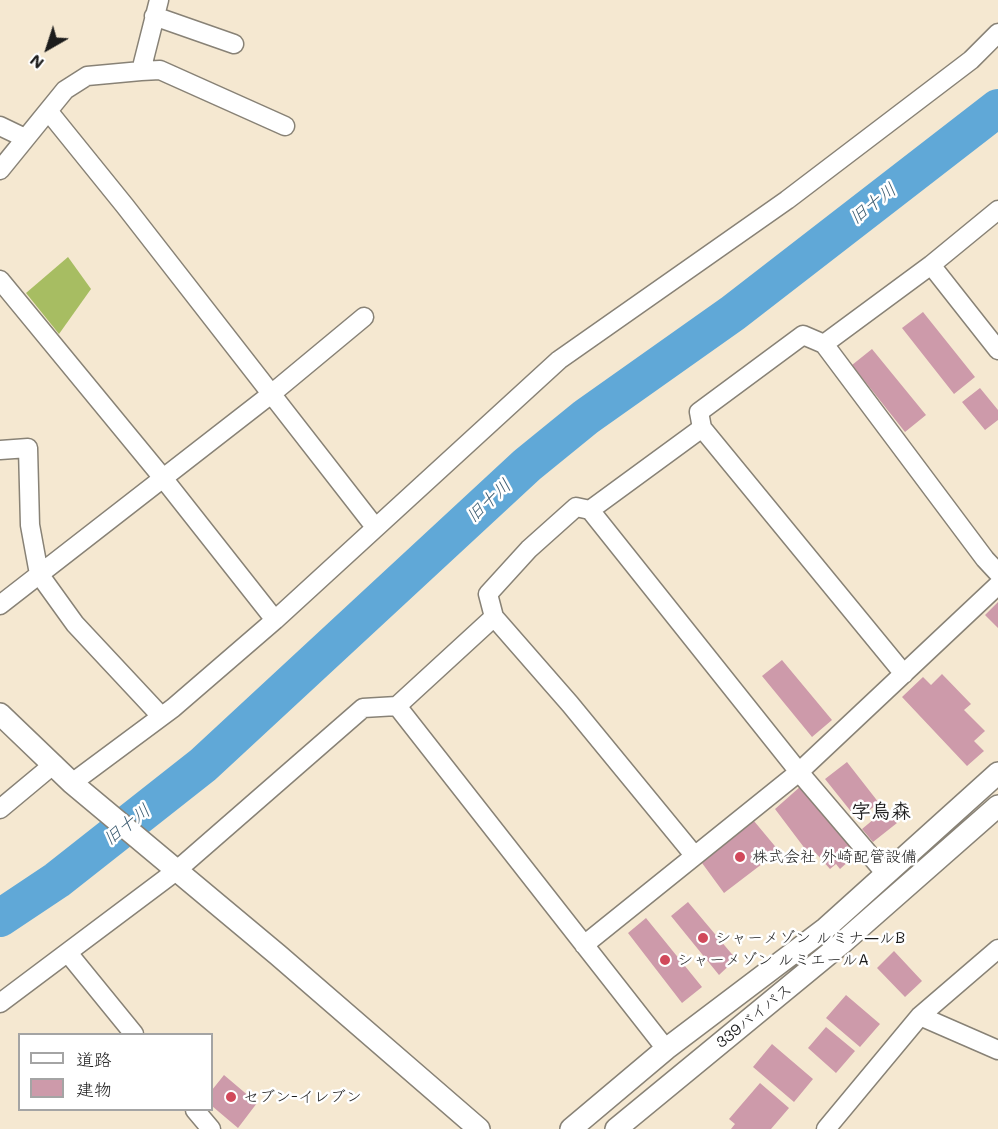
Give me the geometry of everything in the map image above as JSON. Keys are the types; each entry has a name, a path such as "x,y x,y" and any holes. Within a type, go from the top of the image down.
{"street":[{"path":"141,71 157,8 234,44"},
{"path":"74,785 173,708 275,620 559,360 787,200 971,60 998,33"},
{"path":"0,170 65,90 87,76 160,70 285,126"},
{"path":"49,112 375,527"},
{"path":"0,126 25,138"},
{"path":"824,344 931,265 998,210"},
{"path":"931,265 998,350"},
{"path":"0,280 163,478 275,620"},
{"path":"0,604 270,394 364,317"},
{"path":"904,674 702,428 699,412 803,335 824,344 985,559 998,573"},
{"path":"590,510 702,428"},
{"path":"0,450 28,448 30,525 39,574 75,624 161,716"},
{"path":"694,855 570,704 494,617 488,594 530,549 576,507 590,510 799,772 886,874"},
{"path":"584,945 799,772 998,585"},
{"path":"0,1003 176,871 363,708 398,706 494,617"},
{"path":"398,706 666,1049"},
{"path":"0,714 74,785 278,955 479,1129"},
{"path":"0,809 54,764"},
{"path":"571,1129 666,1049 826,928 998,773"},
{"name":"339バイパス","path":"616,1129 841,944 998,806"},
{"path":"826,1129 920,1016 998,949"},
{"path":"68,953 132,1033"},
{"path":"920,1016 998,1050"},
{"path":"196,1111 211,1129"}],"green space":[{"path":"68,257 91,289 59,334 26,293"}],"building":[{"path":"923,312 975,377 954,394 902,328"},
{"path":"872,349 926,415 905,432 852,365"},
{"path":"980,388 998,410 998,420 985,430 962,402"},
{"path":"998,602 998,628 985,615"},
{"path":"782,660 832,720 812,737 762,676"},
{"path":"942,674 971,704 964,710 985,731 974,741 984,751 967,766 902,697 923,677 931,685"},
{"path":"847,762 879,803 857,819 825,779"},
{"path":"801,786 852,849 847,854 851,859 840,869 836,864 830,869 813,850 809,854 775,809"},
{"path":"886,809 897,823 873,842 862,829"},
{"name":"株式会社 外崎配管設備","path":"754,821 779,851 724,893 702,863"},
{"name":"シャーメゾン ルミナ―ルB","path":"688,902 736,959 719,975 671,916"},
{"name":"シャーメゾン ルミエールA","path":"646,918 702,987 682,1003 628,933"},
{"path":"894,951 922,981 905,997 877,968"},
{"path":"846,995 880,1024 860,1047 826,1018"},
{"path":"826,1027 855,1051 836,1073 808,1048"},
{"path":"772,1044 813,1079 794,1102 753,1067"},
{"name":"セブン-イレブン","path":"224,1075 257,1103 238,1128 213,1107 213,1089"},
{"path":"760,1083 789,1108 771,1129 731,1129 735,1124 729,1119"}],"waterway":[{"name":"旧十川","path":"0,918 57,880 203,765 527,465 586,417 733,313 998,108"}],"place":[{"name":"株式会社 外崎配管設備","path":"740,857"},
{"name":"シャーメゾン ルミナ―ルB","path":"703,938"},
{"name":"シャーメゾン ルミエールA","path":"665,960"},
{"name":"セブン-イレブン","path":"231,1097"}],"district":[{"name":"字烏森","path":"881,812"}]}
